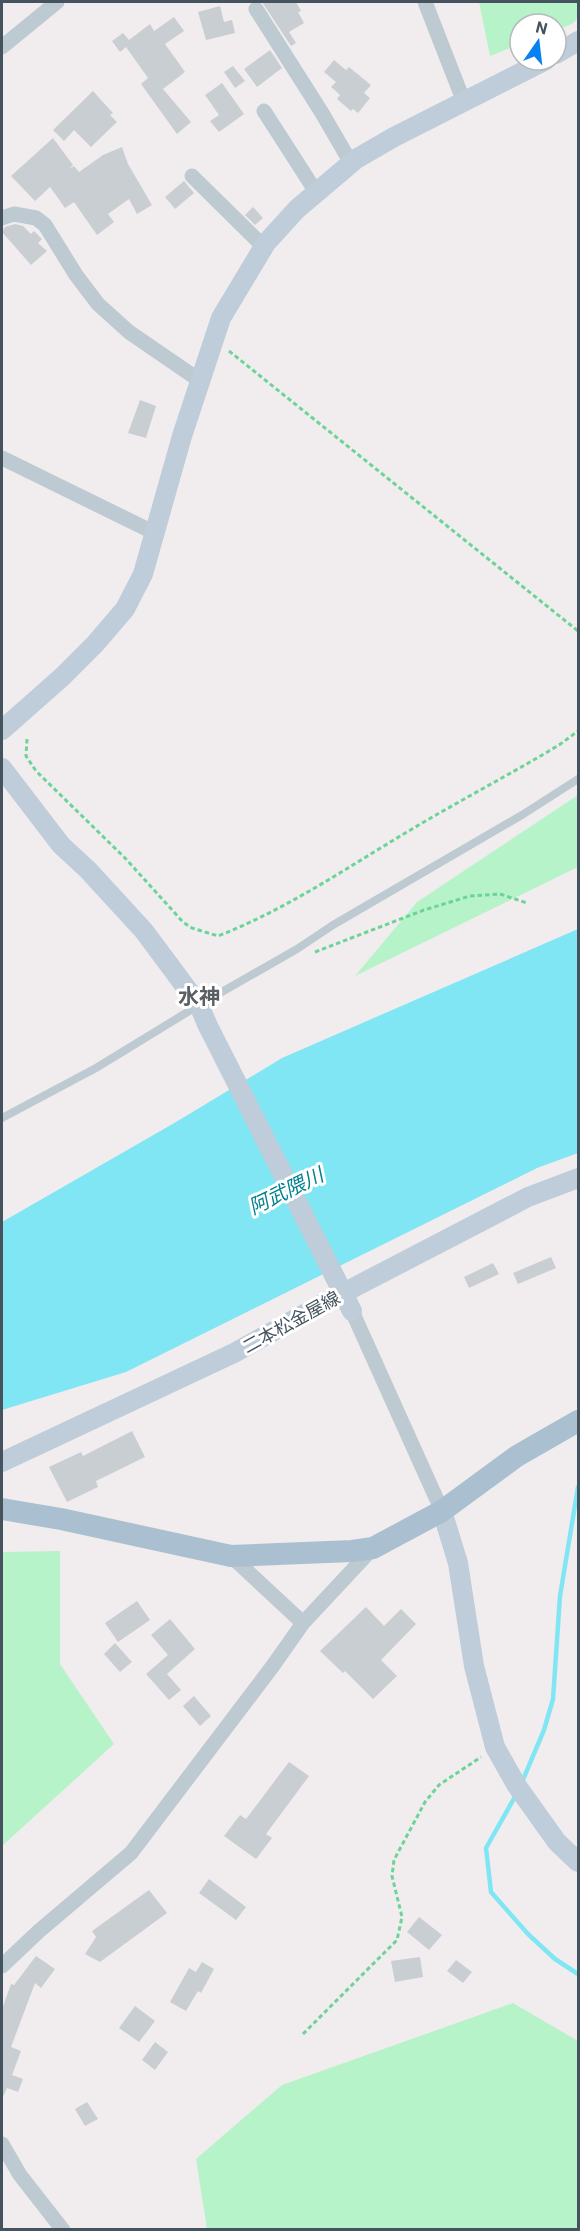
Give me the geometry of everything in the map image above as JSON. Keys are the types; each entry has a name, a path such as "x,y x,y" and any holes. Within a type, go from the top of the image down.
{"main road":[{"path":"2,1509 62,1519 231,1556 352,1551 373,1548 442,1511 517,1456 579,1421"}],"street":[{"path":"2,47 57,2"},
{"path":"425,2 464,102"},
{"path":"256,9 351,163"},
{"path":"2,730 95,644 125,609 143,574 213,338 221,318 264,247 297,209 351,163 394,137 523,72"},
{"path":"264,111 316,192"},
{"path":"192,176 264,247"},
{"path":"2,218 14,214 36,218 45,225 76,275 98,304 129,332 199,380"},
{"path":"2,458 155,533"},
{"path":"2,768 61,845 88,870 144,931 199,1005 352,1311 442,1511 458,1563 474,1666 495,1747 517,1786 545,1827 557,1842 579,1862"},
{"name":"二本松金屋線","path":"2,1462 234,1353 326,1302 528,1197 579,1178"},
{"path":"2,1966 39,1931 131,1853 303,1623 373,1548"},
{"path":"231,1556 303,1623"},
{"path":"2,2144 20,2175 63,2229"}],"lane":[{"path":"2,1119 96,1068 579,779"}],"path":[{"path":"213,338 579,632"},
{"path":"27,740 26,756 36,771 125,858 171,910 192,928 218,936 254,921 328,880 408,831 559,745 579,731"},
{"path":"297,949 302,954 308,955 424,910 470,896 500,894 528,903"},
{"path":"303,2034 397,1940 402,1917 392,1876 394,1860 425,1802 439,1785 495,1747"}],"green space":[{"path":"479,2 578,2 577,19 568,26 568,12 508,12 508,49 490,56"},
{"path":"578,795 578,867 355,976 417,902"},
{"path":"60,1551 60,1664 114,1744 2,1846 2,1552"},
{"path":"513,2003 578,2041 578,2229 207,2229 196,2159 282,2085"}],"water":[{"name":"阿武隈川","path":"578,929 578,1153 537,1168 126,1372 2,1410 2,1222 282,1058"}],"building":[{"path":"262,2 296,2 304,23 289,32 296,43 291,46"},
{"path":"220,6 224,22 232,20 235,33 206,40 198,12"},
{"path":"174,17 184,31 165,44 185,72 163,89 191,122 177,134 141,84 148,78 126,47 120,52 112,41 123,33 129,40 150,24 154,31"},
{"path":"270,50 282,68 257,87 244,69"},
{"path":"334,60 346,70 349,67 371,85 364,93 370,98 358,113 353,109 351,111 337,99 340,95 331,87 336,82 324,72"},
{"path":"233,66 245,81 235,88 224,72"},
{"path":"222,83 244,114 219,132 210,121 219,115 205,95"},
{"path":"93,91 113,113 110,115 117,122 91,147 74,130 64,141 53,130"},
{"path":"53,138 73,165 69,169 74,166 79,172 103,155 122,147 128,164 152,205 137,214 129,199 108,214 114,222 97,235 74,202 65,208 50,187 35,201 11,176"},
{"path":"184,181 194,193 175,209 165,197"},
{"path":"253,207 263,218 255,225 245,215"},
{"path":"15,224 23,226 31,234 34,231 42,239 38,243 47,251 31,265 2,232 5,227"},
{"path":"140,400 156,406 146,438 128,433"},
{"path":"551,1257 556,1268 518,1284 513,1273"},
{"path":"493,1263 499,1274 469,1288 464,1277"},
{"path":"132,1431 145,1457 96,1481 98,1487 67,1502 49,1467 81,1452 83,1456"},
{"path":"137,1601 150,1620 118,1642 105,1623"},
{"path":"366,1607 384,1626 401,1609 416,1624 381,1660 397,1676 373,1699 345,1671 343,1673 320,1651"},
{"path":"170,1619 195,1649 167,1674 181,1690 169,1700 146,1674 168,1655 151,1635"},
{"path":"115,1643 132,1662 120,1672 104,1654"},
{"path":"194,1696 211,1716 200,1726 183,1706"},
{"path":"289,1762 309,1776 266,1834 272,1838 256,1859 224,1836 240,1815 246,1819"},
{"path":"209,1879 246,1907 236,1920 199,1893"},
{"path":"149,1890 167,1913 100,1962 85,1954 96,1937 92,1931"},
{"path":"419,1917 442,1935 429,1950 407,1932"},
{"path":"36,1956 55,1969 41,1988 35,1983 11,2047 21,2051 12,2075 23,2079 18,2092 7,2088 2,2099 2,2009 11,1984 14,1985"},
{"path":"420,1957 423,1977 395,1982 391,1961"},
{"path":"456,1960 472,1972 463,1983 447,1971"},
{"path":"202,1962 214,1969 201,1993 198,1991 186,2011 170,2002 189,1968 196,1972"},
{"path":"135,2006 155,2021 139,2042 119,2028"},
{"path":"155,2042 168,2052 155,2070 142,2060"},
{"path":"87,2102 98,2119 85,2126 75,2109"}],"waterway":[{"path":"522,1782 544,1730 553,1699 560,1596 578,1487"},
{"path":"516,1795 486,1848 491,1892 528,1934 555,1959 578,1974"}],"district":[{"name":"水神","path":"199,997"}]}
